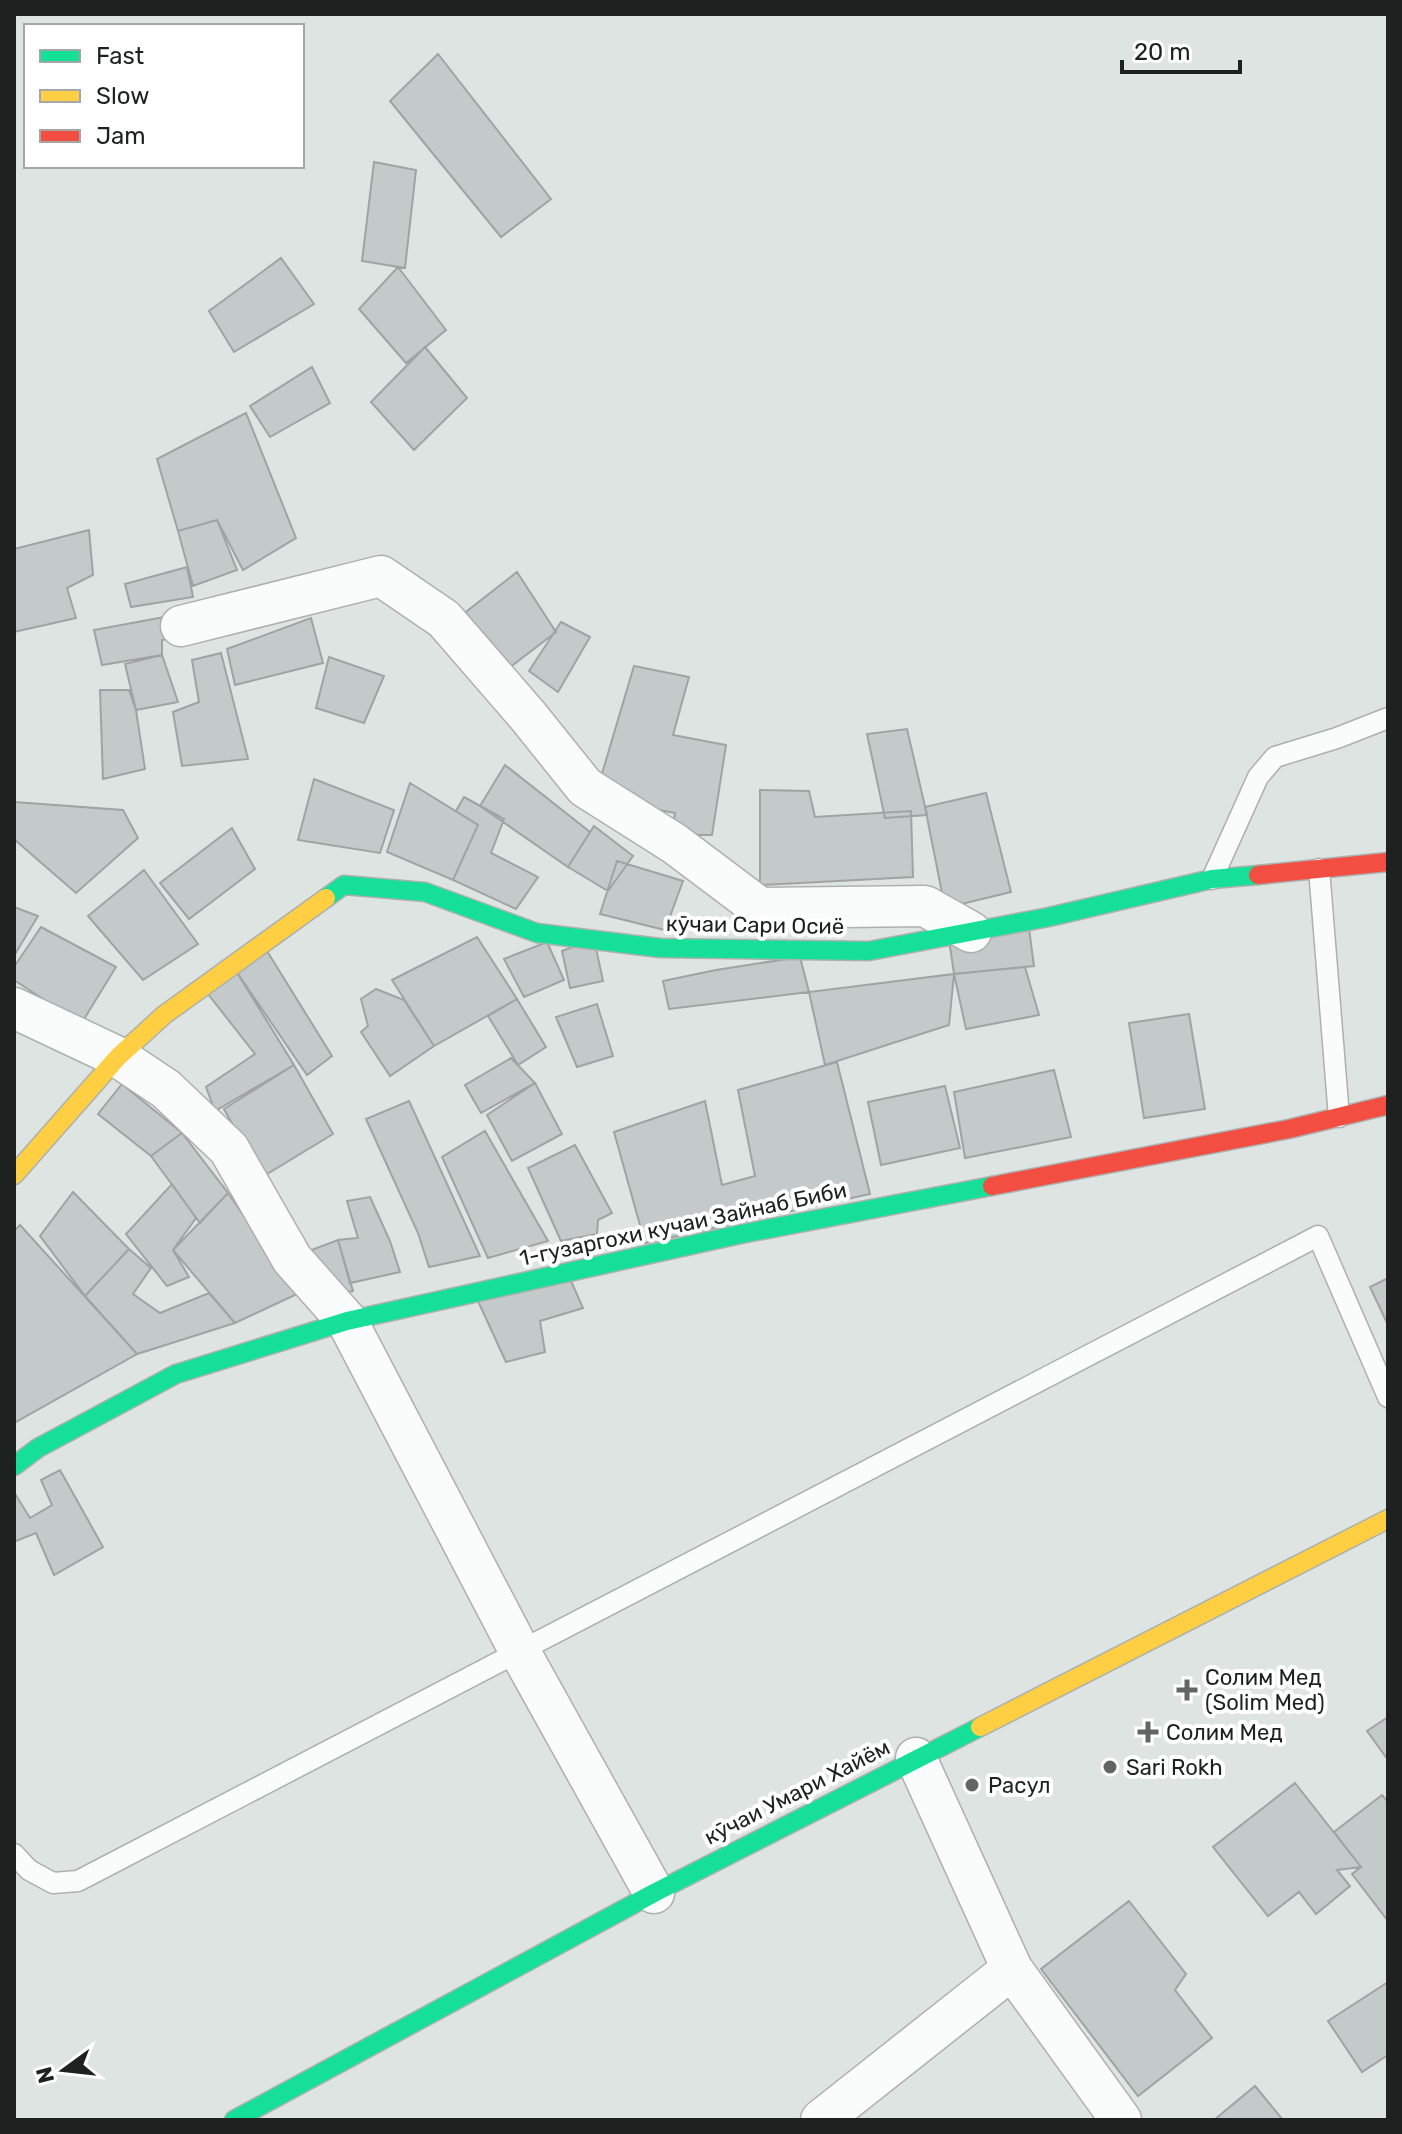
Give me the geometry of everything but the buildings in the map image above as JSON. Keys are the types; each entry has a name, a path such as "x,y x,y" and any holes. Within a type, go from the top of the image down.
{"street":[{"path":"181,626 381,576 444,619 585,787 675,844 760,908 925,906 971,932"},
{"name":"кӯчаи Сари Осиё","path":"14,1175 118,1057 164,1015 344,885 425,892 537,933 660,948 869,951 1049,917 1212,879 1388,862"},
{"path":"14,1008 118,1057 166,1089 229,1149 292,1259 347,1321 520,1652 654,1893"},
{"name":"1-гузаргохи кучаи Зайнаб Биби","path":"14,1466 38,1448 176,1374 347,1321 741,1234 1289,1129 1388,1105"},
{"name":"кӯчаи Умари Хайём","path":"234,2120 654,1893 1388,1519"},
{"path":"916,1758 1012,1969 1121,2120"},
{"path":"821,2120 1012,1969"}],"lane":[{"path":"1212,879 1258,777 1275,757 1388,718"},
{"path":"1319,869 1339,1117"},
{"path":"14,1854 29,1870 53,1883 78,1881 1318,1236 1388,1397"}],"traffic: fast":[{"path":"326,898 344,885 425,892 537,933 660,948 869,951 1049,917 1212,879 1258,875"},
{"path":"14,1466 38,1448 176,1374 347,1321 741,1234 992,1186"},
{"path":"234,2120 654,1893 980,1727"}],"traffic: slow":[{"path":"14,1175 118,1057 164,1015 326,898"},
{"path":"980,1727 1388,1519"}],"traffic: jam":[{"path":"1258,875 1388,862"},
{"path":"992,1186 1289,1129 1388,1105"}],"place":[{"name":"Солим Мед (Solim Med)","path":"1187,1690"},
{"name":"Солим Мед","path":"1148,1732"},
{"name":"Sari Rokh","path":"1110,1767"},
{"name":"Расул","path":"972,1785"}]}
